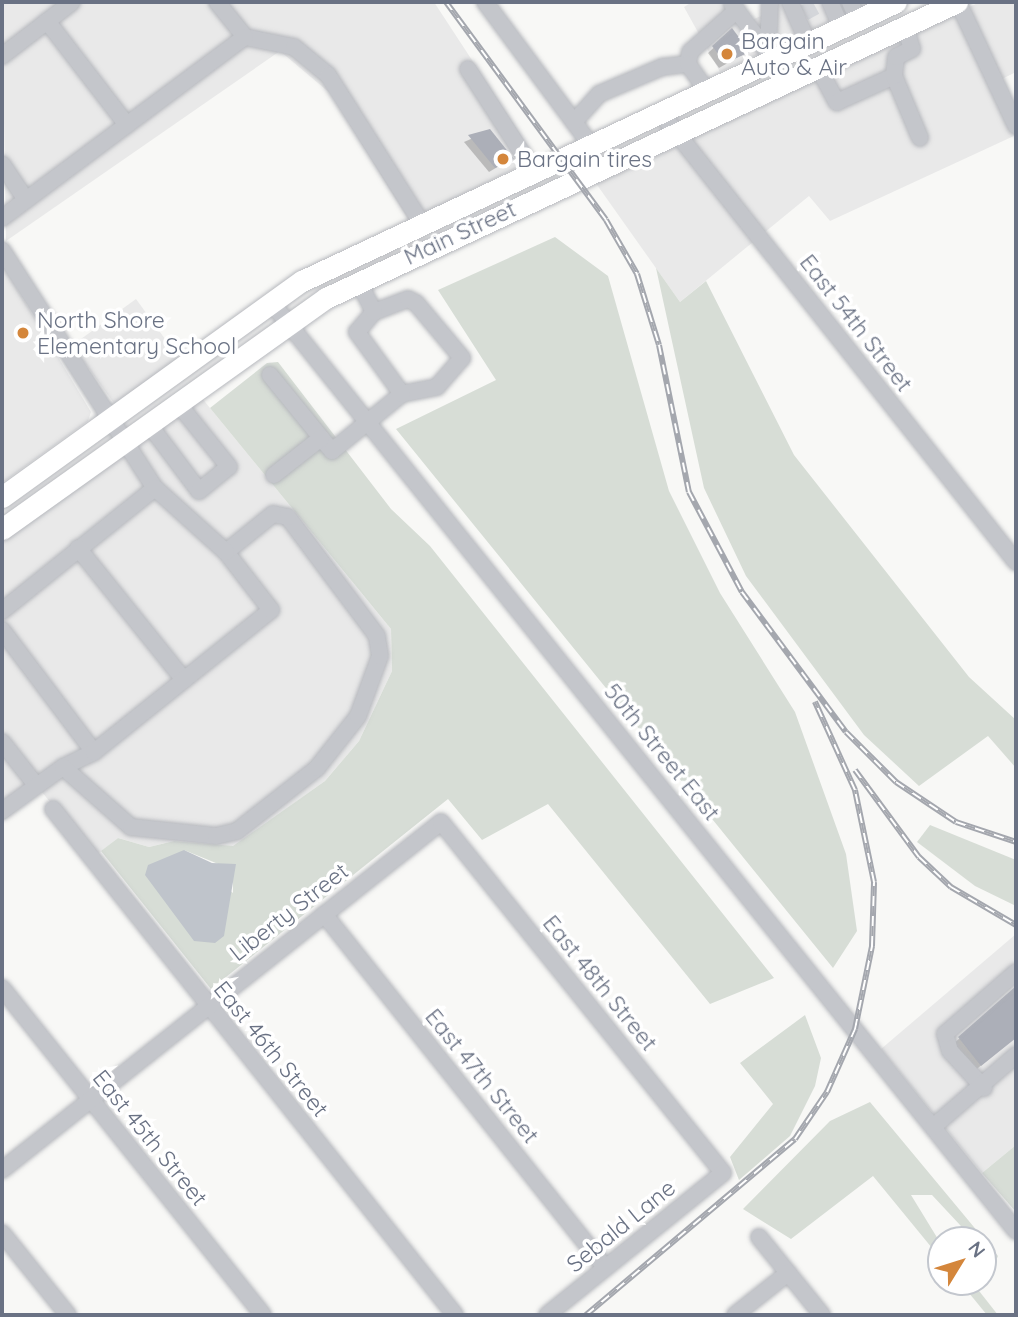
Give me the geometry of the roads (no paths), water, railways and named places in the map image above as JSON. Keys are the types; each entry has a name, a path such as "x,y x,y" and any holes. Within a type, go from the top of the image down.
{"main road":[{"name":"Main Street","path":"2,529 288,322 358,281 958,2"},
{"name":"Main Street","path":"2,497 271,302 421,222 660,112 770,56 815,13 888,3"}],"street":[{"path":"2,56 72,2"},
{"path":"217,2 246,37 294,47 328,75 421,222"},
{"path":"485,2 590,144"},
{"path":"958,2 1016,126"},
{"path":"770,56 770,5 815,13"},
{"path":"706,90 688,64 690,52 734,6 770,56"},
{"path":"47,21 127,125"},
{"path":"905,26 912,50 896,57 894,76 920,138"},
{"path":"2,218 246,37"},
{"path":"574,122 599,94 662,67 688,64"},
{"path":"818,67 837,102 894,76"},
{"path":"468,69 533,170"},
{"name":"East 54th Street","path":"660,112 1016,562"},
{"path":"2,164 26,200"},
{"path":"2,250 155,488 226,552 271,610 94,752 63,767 2,811"},
{"path":"358,281 374,312"},
{"path":"271,376 332,451 402,394 437,387 463,358 416,303 408,299 374,312 357,332 402,394"},
{"name":"50th Street East","path":"271,302 1016,1231"},
{"path":"148,424 200,491 229,467 177,402"},
{"path":"274,475 321,438"},
{"path":"2,611 155,488"},
{"path":"63,767 131,827 216,836 237,831 343,739 380,656 371,622 281,514 226,552"},
{"path":"78,548 184,680"},
{"path":"2,630 94,752"},
{"path":"2,742 36,785"},
{"name":"East 46th Street","path":"53,809 207,1006 456,1315"},
{"name":"Liberty Street","path":"2,1170 442,821"},
{"name":"East 48th Street","path":"442,821 723,1173"},
{"name":"East 47th Street","path":"324,914 605,1267"},
{"path":"984,1088 950,1051 945,1034 1016,972"},
{"name":"East 45th Street","path":"2,988 263,1315"},
{"path":"933,1127 984,1088 1016,1055"},
{"name":"Sebald Lane","path":"547,1315 723,1173"},
{"path":"2,1233 68,1315"},
{"path":"759,1237 822,1315"},
{"path":"736,1315 788,1273"}],"tunnel":[{"path":"804,13 815,7"}],"railway":[{"path":"446,2 606,220 637,274 659,345 689,492 742,592 846,732 896,782 956,822 1016,842"},
{"path":"586,1315 795,1139 827,1092 855,1029 872,946 874,882 855,790 815,702"},
{"path":"855,770 919,857 951,887 1016,925"}],"place":[{"name":"Bargain Auto & Air","path":"727,54"},
{"name":"Bargain tires","path":"503,159"},
{"name":"North Shore Elementary School","path":"23,333"}]}
